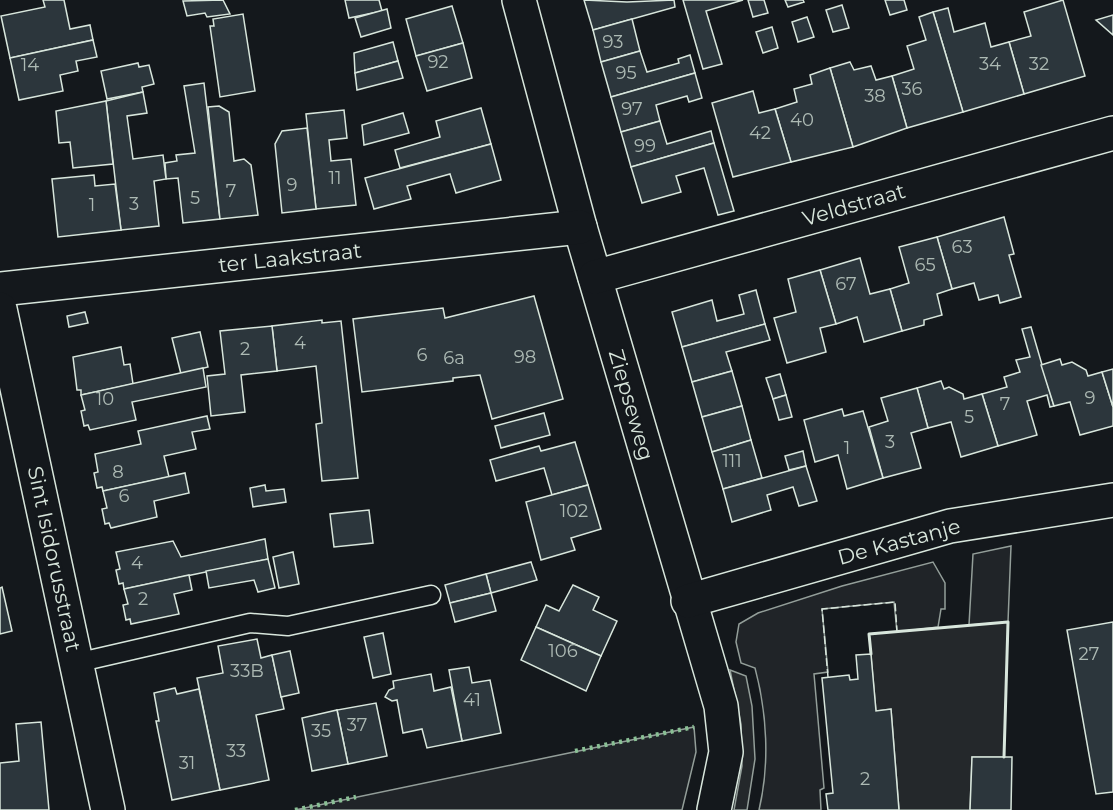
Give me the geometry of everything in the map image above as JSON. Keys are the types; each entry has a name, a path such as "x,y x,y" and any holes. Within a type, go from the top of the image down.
{"street":[{"name":"Ziepseweg","path":"519,0 580,227 721,706 726,752 714,810"},
{"name":"Veldstraat","path":"595,277 1113,133"},
{"name":"ter Laakstraat","path":"0,289 580,227"},
{"name":"Sint Isidorusstraat","path":"0,309 108,810"},
{"name":"De Kastanje","path":"688,600 950,526 1113,500"}],"lane":[{"path":"76,663 250,623 288,626 431,595"}],"shaded area":[{"path":"1011,546 1008,622 969,625 973,554"},
{"path":"933,562 945,583 945,609 941,609 938,627 897,632 894,602 822,609 828,672 814,674 824,788 820,790 821,810 759,810 765,775 766,739 755,668 741,663 736,642 739,624 758,613 842,586"},
{"path":"1008,622 1004,757 972,757 970,810 899,810 891,709 876,711 869,634"},
{"path":"730,670 746,676 752,706 755,759 747,810 734,810 742,766 741,724"},
{"path":"694,727 696,752 682,810 295,810"}],"building":[{"path":"43,0 64,0 70,29 90,25 93,40 10,58 1,16 45,7"},
{"path":"223,0 230,14 207,17 205,13 187,16 183,1"},
{"path":"345,0 379,0 382,11 349,18"},
{"path":"584,0 627,2 674,0 675,7 593,30"},
{"path":"683,0 743,0 706,11 722,64 703,69"},
{"path":"748,0 764,0 768,13 753,17"},
{"path":"785,0 803,0 804,2 788,7"},
{"path":"885,0 904,0 907,10 890,15"},
{"path":"1063,0 1085,76 1024,94 1009,42 1031,36 1024,12"},
{"path":"842,5 849,28 833,32 826,10"},
{"path":"452,6 463,43 416,56 406,19"},
{"path":"948,8 954,32 985,23 991,47 1009,42 1024,94 963,112 933,12"},
{"path":"387,9 391,28 361,37 355,18"},
{"path":"933,12 963,112 907,128 892,76 914,69 907,46 926,40 919,17"},
{"path":"243,14 255,91 220,97 210,26 214,26 213,19"},
{"path":"1113,15 1113,35 1096,20"},
{"path":"807,17 814,37 798,42 792,22"},
{"path":"632,19 640,51 601,62 593,30"},
{"path":"772,27 778,48 763,53 756,32"},
{"path":"93,40 97,57 76,61 78,71 60,75 63,91 19,100 10,58"},
{"path":"393,42 398,61 355,73 354,53"},
{"path":"463,43 472,78 427,91 416,56"},
{"path":"640,51 647,72 679,63 678,59 690,55 695,73 611,97 601,62"},
{"path":"398,61 403,78 357,90 355,73"},
{"path":"850,62 854,70 871,66 876,80 892,76 907,128 853,147 830,68"},
{"path":"138,63 139,67 149,65 154,84 142,87 143,92 107,99 101,71"},
{"path":"830,68 853,147 791,162 775,109 797,102 794,89 812,84 810,75"},
{"path":"695,73 702,98 689,102 687,96 656,105 660,121 621,132 611,97"},
{"path":"204,83 220,219 183,223 178,178 166,179 165,163 177,161 176,155 195,153 184,86"},
{"path":"753,91 759,113 775,109 791,162 733,177 712,103"},
{"path":"143,92 147,113 127,116 133,159 163,155 166,179 154,181 159,226 121,230 106,101"},
{"path":"106,101 113,164 73,168 70,142 59,143 56,111"},
{"path":"219,106 229,112 234,161 244,159 251,165 258,215 220,219 208,107"},
{"path":"481,108 491,144 400,168 395,150 440,137 436,121"},
{"path":"344,110 347,138 329,140 331,161 351,159 356,205 316,209 306,114"},
{"path":"403,113 409,133 364,145 362,125"},
{"path":"660,121 667,144 711,131 714,143 631,167 621,132"},
{"path":"307,128 316,209 282,213 275,144 282,131"},
{"path":"714,143 734,211 718,215 704,168 676,176 681,192 642,203 631,167"},
{"path":"491,144 501,180 456,193 450,174 407,186 411,199 374,209 365,178"},
{"path":"94,175 95,186 115,184 121,230 58,237 52,179"},
{"path":"1004,217 1014,254 1009,255 1021,297 1000,303 998,295 979,300 974,283 952,289 937,237"},
{"path":"937,237 952,289 937,294 942,315 924,320 924,325 902,331 890,289 909,283 899,247"},
{"path":"860,258 870,294 890,289 902,331 864,342 857,317 836,324 820,270"},
{"path":"820,270 836,324 820,328 826,352 787,363 774,318 796,312 788,279"},
{"path":"756,290 765,324 682,347 672,312 712,300 717,321 744,314 739,295"},
{"path":"534,296 563,399 492,419 480,375 453,378 453,381 362,392 353,319 443,308 445,318"},
{"path":"85,312 88,323 69,327 67,316"},
{"path":"322,320 322,323 341,321 358,478 322,481 316,424 322,423 316,366 277,371 272,326"},
{"path":"765,324 770,340 726,352 732,371 692,382 682,347"},
{"path":"272,326 277,371 241,375 245,412 211,416 207,376 225,374 220,331"},
{"path":"1031,327 1054,406 1050,407 1047,395 1027,401 1037,435 998,446 982,394 1007,387 1004,377 1020,372 1016,360 1030,357 1022,329"},
{"path":"200,332 208,367 181,374 172,338"},
{"path":"121,347 124,365 130,364 133,384 81,395 81,390 77,390 73,357"},
{"path":"1060,359 1062,365 1072,362 1086,370 1088,376 1102,372 1113,407 1113,426 1080,435 1070,402 1054,406 1041,365"},
{"path":"203,368 206,387 132,402 136,420 90,430 88,425 84,426 81,411 85,410 81,395"},
{"path":"1113,369 1113,407 1102,372"},
{"path":"732,371 742,406 702,417 692,382"},
{"path":"780,374 786,395 773,399 766,378"},
{"path":"941,381 944,389 949,387 963,394 964,399 982,394 998,446 961,457 951,422 928,428 917,388"},
{"path":"917,388 928,428 911,433 921,468 883,478 869,427 888,421 881,398"},
{"path":"786,395 792,417 779,420 773,399"},
{"path":"742,406 751,440 712,452 702,417"},
{"path":"842,409 844,416 863,411 883,478 847,489 838,455 815,462 804,420"},
{"path":"544,413 550,435 501,448 495,426"},
{"path":"207,416 210,429 192,432 196,449 164,456 169,477 103,491 102,487 97,488 94,473 98,472 95,454 141,444 138,431"},
{"path":"751,440 762,478 723,489 712,452"},
{"path":"575,442 588,485 552,495 544,468 496,481 490,460 539,446 541,451"},
{"path":"803,451 806,466 789,470 785,456"},
{"path":"806,466 817,501 799,506 793,487 767,495 771,510 732,522 723,489"},
{"path":"185,473 189,493 154,501 157,517 111,528 109,523 105,524 102,509 107,508 103,491"},
{"path":"265,485 266,491 284,489 286,502 253,507 250,488"},
{"path":"588,485 601,529 571,538 575,550 541,560 526,502"},
{"path":"369,510 373,543 334,547 330,514"},
{"path":"265,539 268,559 124,589 123,583 119,584 116,570 120,569 116,552 173,541 181,557"},
{"path":"293,552 299,584 279,588 273,557"},
{"path":"268,559 275,588 258,592 254,580 209,588 206,571"},
{"path":"531,562 537,580 491,593 486,574"},
{"path":"486,574 491,593 450,603 445,585"},
{"path":"189,575 192,590 174,594 179,614 131,624 130,619 126,620 123,605 128,604 124,589"},
{"path":"573,585 599,597 593,610 617,621 601,656 536,627 546,605 559,611"},
{"path":"2,587 12,631 0,634 0,588"},
{"path":"491,593 496,611 455,622 450,603"},
{"path":"1113,622 1113,792 1096,794 1067,630"},
{"path":"536,627 601,656 586,691 521,660"},
{"path":"383,633 391,674 373,678 364,637"},
{"path":"257,639 261,658 272,655 284,709 256,715 269,780 220,790 197,678 223,673 218,646"},
{"path":"290,651 299,693 281,697 272,655"},
{"path":"871,654 876,711 891,709 899,810 828,810 826,794 833,793 822,678 849,675 850,680 858,679 856,655"},
{"path":"469,667 472,683 490,680 501,733 462,741 449,670"},
{"path":"431,674 434,691 451,687 462,741 427,748 422,729 403,733 397,700 392,701 385,697 389,690 394,688 393,681"},
{"path":"175,688 177,694 199,689 220,790 172,800 156,721 159,721 154,693"},
{"path":"376,703 387,756 348,764 337,710"},
{"path":"337,710 348,764 312,771 302,718"},
{"path":"41,722 49,810 0,810 0,763 19,761 16,724"},
{"path":"972,757 1012,757 1011,810 970,810"}],"hedge":[{"path":"575,751 694,727"},
{"path":"295,810 356,797"}],"fence":[{"path":"828,677 822,609 895,602 897,632"}],"wall":[{"path":"871,654 869,634 1008,622 1004,757"}]}
